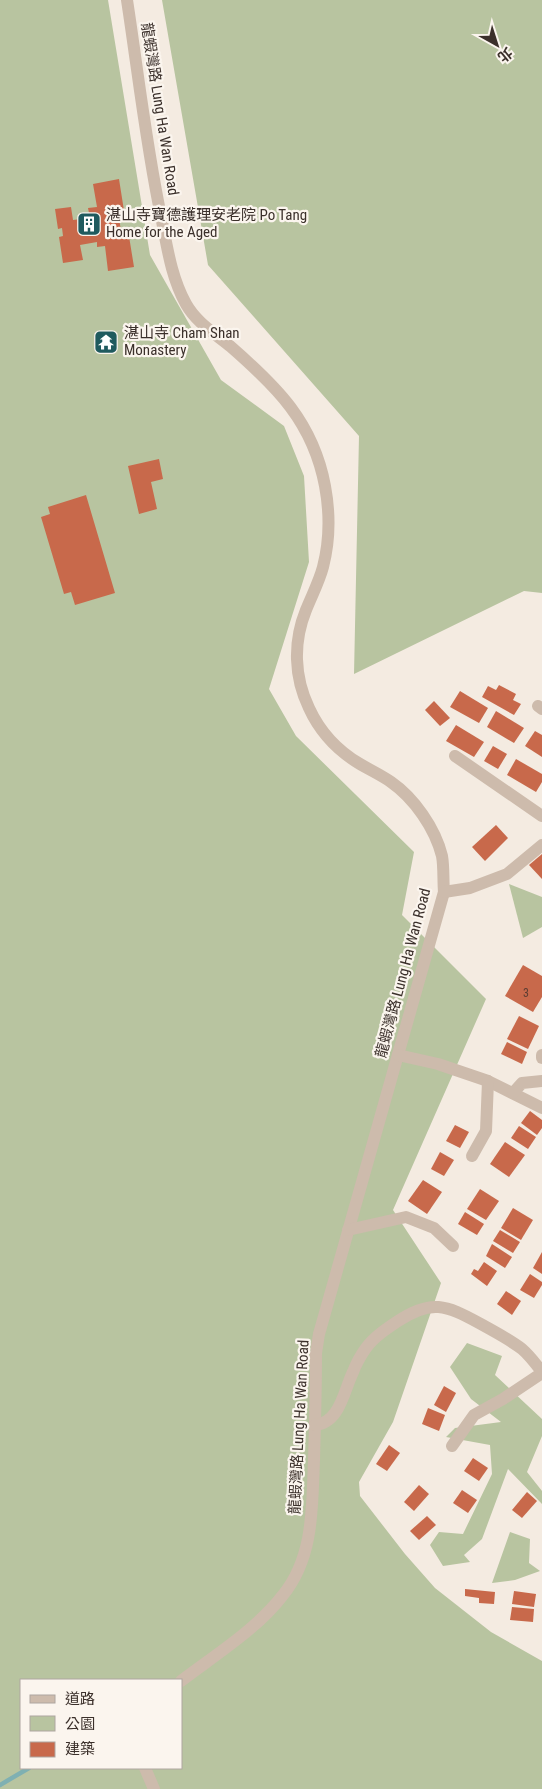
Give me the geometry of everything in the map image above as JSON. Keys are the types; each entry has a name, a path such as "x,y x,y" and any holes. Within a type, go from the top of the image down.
{"street":[{"name":"龍蝦灣路 Lung Ha Wan Road","path":"127,0 149,156 172,271 179,290 194,317 257,369 282,394 308,436 322,474 327,501 328,535 322,570 305,612 298,638 297,666 303,694 316,721 335,745 359,764 392,782 416,806 432,831 442,857 444,892 348,1230 318,1343 311,1525 306,1552 296,1576 285,1594 267,1614 182,1680"},
{"path":"456,756 542,816"},
{"path":"444,892 470,888 507,874 542,844"},
{"path":"398,1055 438,1064 488,1081 542,1108"},
{"path":"472,1156 486,1131 488,1081"},
{"path":"513,1093 522,1083 542,1081"},
{"path":"348,1230 406,1217 434,1228 453,1246"},
{"path":"315,1425 324,1423 335,1413 362,1354 371,1342 403,1317 429,1307 439,1306 458,1312 507,1339 526,1353 542,1372 511,1395 474,1415 452,1446"},
{"path":"145,1769 154,1789"}],"green space":[{"path":"0,0 108,0 150,255 221,380 284,426 304,476 309,562 269,689 296,736 414,852 402,915 486,999 393,1210 441,1283 393,1422 359,1482 360,1496 405,1554 435,1588 491,1632 542,1661 542,1789 0,1789"},
{"path":"162,0 542,0 542,593 524,591 354,674 359,436 208,265"},
{"path":"509,884 542,897 542,927 523,938"},
{"path":"467,1343 502,1356 495,1375 542,1419 542,1436 527,1472 542,1491 542,1504 508,1469 482,1539 464,1555 470,1562 443,1566 430,1545 439,1532 463,1534 492,1474 490,1445 446,1437 455,1428 501,1422 471,1399 450,1367"},
{"path":"510,1532 530,1539 529,1563 540,1571 515,1580 492,1583"}],"building":[{"name":"湛山寺寶德護理安老院 Po Tang Home for the Aged","path":"119,179 125,217 119,218 121,231 128,230 134,267 108,271 105,246 97,247 97,242 80,245 83,260 63,263 59,237 63,236 62,228 58,229 55,209 71,207 73,220 90,218 88,208 97,207 93,184"},
{"path":"159,459 163,479 151,482 157,509 139,514 128,466"},
{"path":"86,495 115,593 75,605 71,592 64,594 41,517 50,514 48,507"},
{"path":"499,685 516,694 513,700 521,704 514,715 482,697 488,686 496,690"},
{"path":"460,691 488,708 479,723 450,707"},
{"path":"434,701 450,718 440,726 425,710"},
{"path":"496,711 524,728 514,743 487,727"},
{"path":"456,725 484,742 474,757 446,741"},
{"path":"535,731 542,735 542,757 525,746"},
{"path":"493,746 507,754 498,769 484,761"},
{"path":"516,759 542,774 542,782 536,792 507,775"},
{"path":"496,825 508,838 485,861 472,847"},
{"path":"542,854 542,879 529,865"},
{"path":"523,965 542,976 542,997 533,1012 505,996"},
{"path":"519,1016 539,1026 528,1049 507,1039"},
{"path":"507,1042 527,1052 522,1064 501,1054"},
{"path":"530,1111 542,1120 542,1128 537,1135 521,1123"},
{"path":"455,1125 469,1132 460,1148 446,1141"},
{"path":"519,1126 536,1137 528,1149 511,1138"},
{"path":"505,1142 525,1155 509,1177 490,1164"},
{"path":"440,1152 454,1160 444,1176 431,1169"},
{"path":"423,1180 442,1192 427,1214 408,1201"},
{"path":"480,1189 499,1201 486,1220 467,1209"},
{"path":"513,1208 533,1220 521,1240 501,1228"},
{"path":"465,1212 484,1224 477,1235 458,1224"},
{"path":"500,1230 520,1242 513,1253 493,1241"},
{"path":"492,1244 512,1257 505,1268 486,1256"},
{"path":"542,1252 542,1274 533,1268"},
{"path":"484,1262 497,1271 487,1286 471,1274 474,1269 478,1271"},
{"path":"530,1274 542,1282 534,1298 520,1290"},
{"path":"506,1291 521,1301 512,1315 497,1304"},
{"path":"444,1386 456,1393 446,1412 434,1405"},
{"path":"428,1408 445,1415 439,1431 422,1424"},
{"path":"389,1445 400,1453 387,1471 376,1464"},
{"path":"473,1458 488,1468 479,1481 464,1471"},
{"path":"419,1485 429,1494 414,1511 404,1502"},
{"path":"462,1490 477,1500 468,1513 453,1503"},
{"path":"527,1492 537,1501 522,1518 512,1510"},
{"path":"427,1516 436,1525 419,1540 410,1531"},
{"path":"465,1589 495,1592 494,1604 479,1603 479,1598 465,1596"},
{"path":"514,1591 536,1594 534,1607 512,1604"},
{"path":"512,1607 534,1609 533,1622 510,1620"}],"waterway":[{"path":"0,1785 27,1769"}],"place":[{"name":"湛山寺寶德護理安老院 Po Tang Home for the Aged","path":"89,224"},
{"name":"湛山寺 Cham Shan Monastery","path":"106,342"}]}
